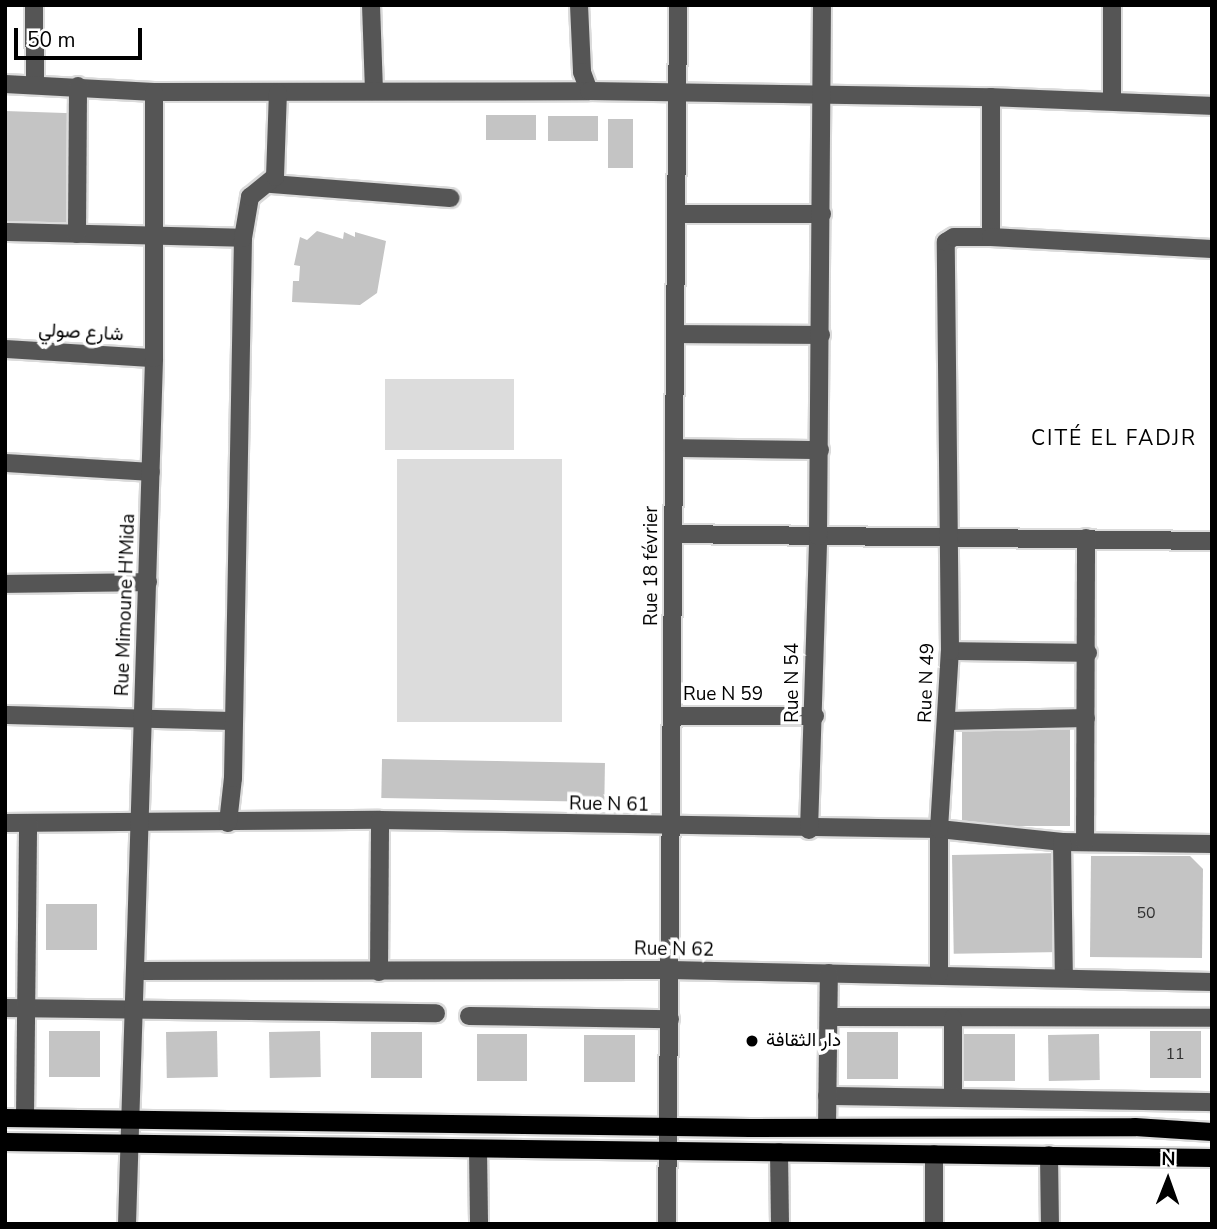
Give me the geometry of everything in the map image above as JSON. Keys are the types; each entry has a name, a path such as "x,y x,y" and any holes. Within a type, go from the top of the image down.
{"main road":[{"path":"5,1118 669,1127 1135,1127 1212,1132"},
{"path":"5,1142 1212,1158"}],"street":[{"path":"34,5 35,83"},
{"path":"371,5 374,91"},
{"path":"579,5 582,72 589,91"},
{"name":"Rue 18 février","path":"667,1224 678,5"},
{"name":"Rue N 54","path":"809,830 815,716 820,450 822,5"},
{"path":"1112,5 1112,101"},
{"path":"5,84 35,83 154,92 589,91 991,97 1212,106"},
{"path":"77,233 78,86"},
{"name":"Rue Mimoune H'Mida","path":"127,1224 137,825 143,720 154,358 154,92"},
{"path":"271,184 276,164 278,93"},
{"path":"991,97 991,237"},
{"path":"228,824 243,237 250,197 271,184 450,198"},
{"path":"676,214 822,214"},
{"path":"5,232 243,237"},
{"name":"Rue N 49","path":"939,974 939,829 948,721 950,651 945,246 954,237 991,237 1212,248"},
{"path":"675,334 821,335"},
{"name":"شارع صولي","path":"5,349 154,358"},
{"path":"674,448 820,450"},
{"path":"5,463 151,472"},
{"path":"674,534 1212,541"},
{"path":"1085,842 1088,653 1086,538"},
{"path":"5,584 148,582"},
{"path":"950,651 1088,653"},
{"path":"5,715 232,721"},
{"name":"Rue N 59","path":"672,716 815,716"},
{"path":"948,721 1086,718"},
{"path":"379,972 380,820"},
{"name":"Rue N 61","path":"5,823 137,825 380,820 671,828 939,829 1062,842 1212,844"},
{"path":"25,1118 28,824"},
{"path":"1062,842 1064,978"},
{"name":"Rue N 62","path":"135,971 670,970 1212,982"},
{"path":"827,1127 829,973"},
{"path":"5,1008 436,1013"},
{"path":"470,1016 670,1019"},
{"path":"829,1017 1212,1018"},
{"path":"953,1018 953,1097"},
{"path":"828,1096 1212,1102"},
{"path":"478,1149 479,1224"},
{"path":"779,1152 780,1224"},
{"path":"934,1154 934,1224"},
{"path":"1049,1155 1050,1224"}],"shaded area":[{"path":"385,379 514,379 514,450 385,450"},
{"path":"397,459 562,459 562,722 397,722"}],"building":[{"path":"5,111 72,113 68,228 5,226"},
{"path":"486,115 536,115 536,140 486,140"},
{"path":"548,116 598,116 598,141 548,141"},
{"path":"608,119 633,119 633,168 608,168"},
{"path":"317,231 343,239 344,232 355,237 355,232 386,241 377,293 360,305 292,302 293,281 299,281 300,266 294,265 300,237 307,240"},
{"path":"962,727 1070,727 1070,826 962,826"},
{"path":"382,759 605,763 604,802 381,798"},
{"path":"1060,853 1062,952 954,954 952,855"},
{"path":"1091,856 1190,856 1203,869 1202,958 1090,957"},
{"path":"46,904 97,904 97,950 46,950"},
{"path":"49,1031 100,1031 100,1077 49,1077"},
{"path":"217,1031 218,1077 167,1078 166,1032"},
{"path":"320,1031 321,1077 270,1078 269,1032"},
{"path":"1150,1031 1201,1031 1201,1078 1150,1078"},
{"path":"371,1032 422,1032 422,1078 371,1078"},
{"path":"847,1032 898,1032 898,1079 847,1079"},
{"path":"477,1034 527,1034 527,1081 477,1081"},
{"path":"963,1034 1015,1034 1015,1081 963,1081"},
{"path":"1099,1034 1100,1080 1049,1081 1048,1035"},
{"path":"584,1035 635,1035 635,1082 584,1082"}],"place":[{"name":"دار الثقافة","path":"752,1041"}],"district":[{"name":"CITÉ EL FADJR","path":"1114,438"}]}
